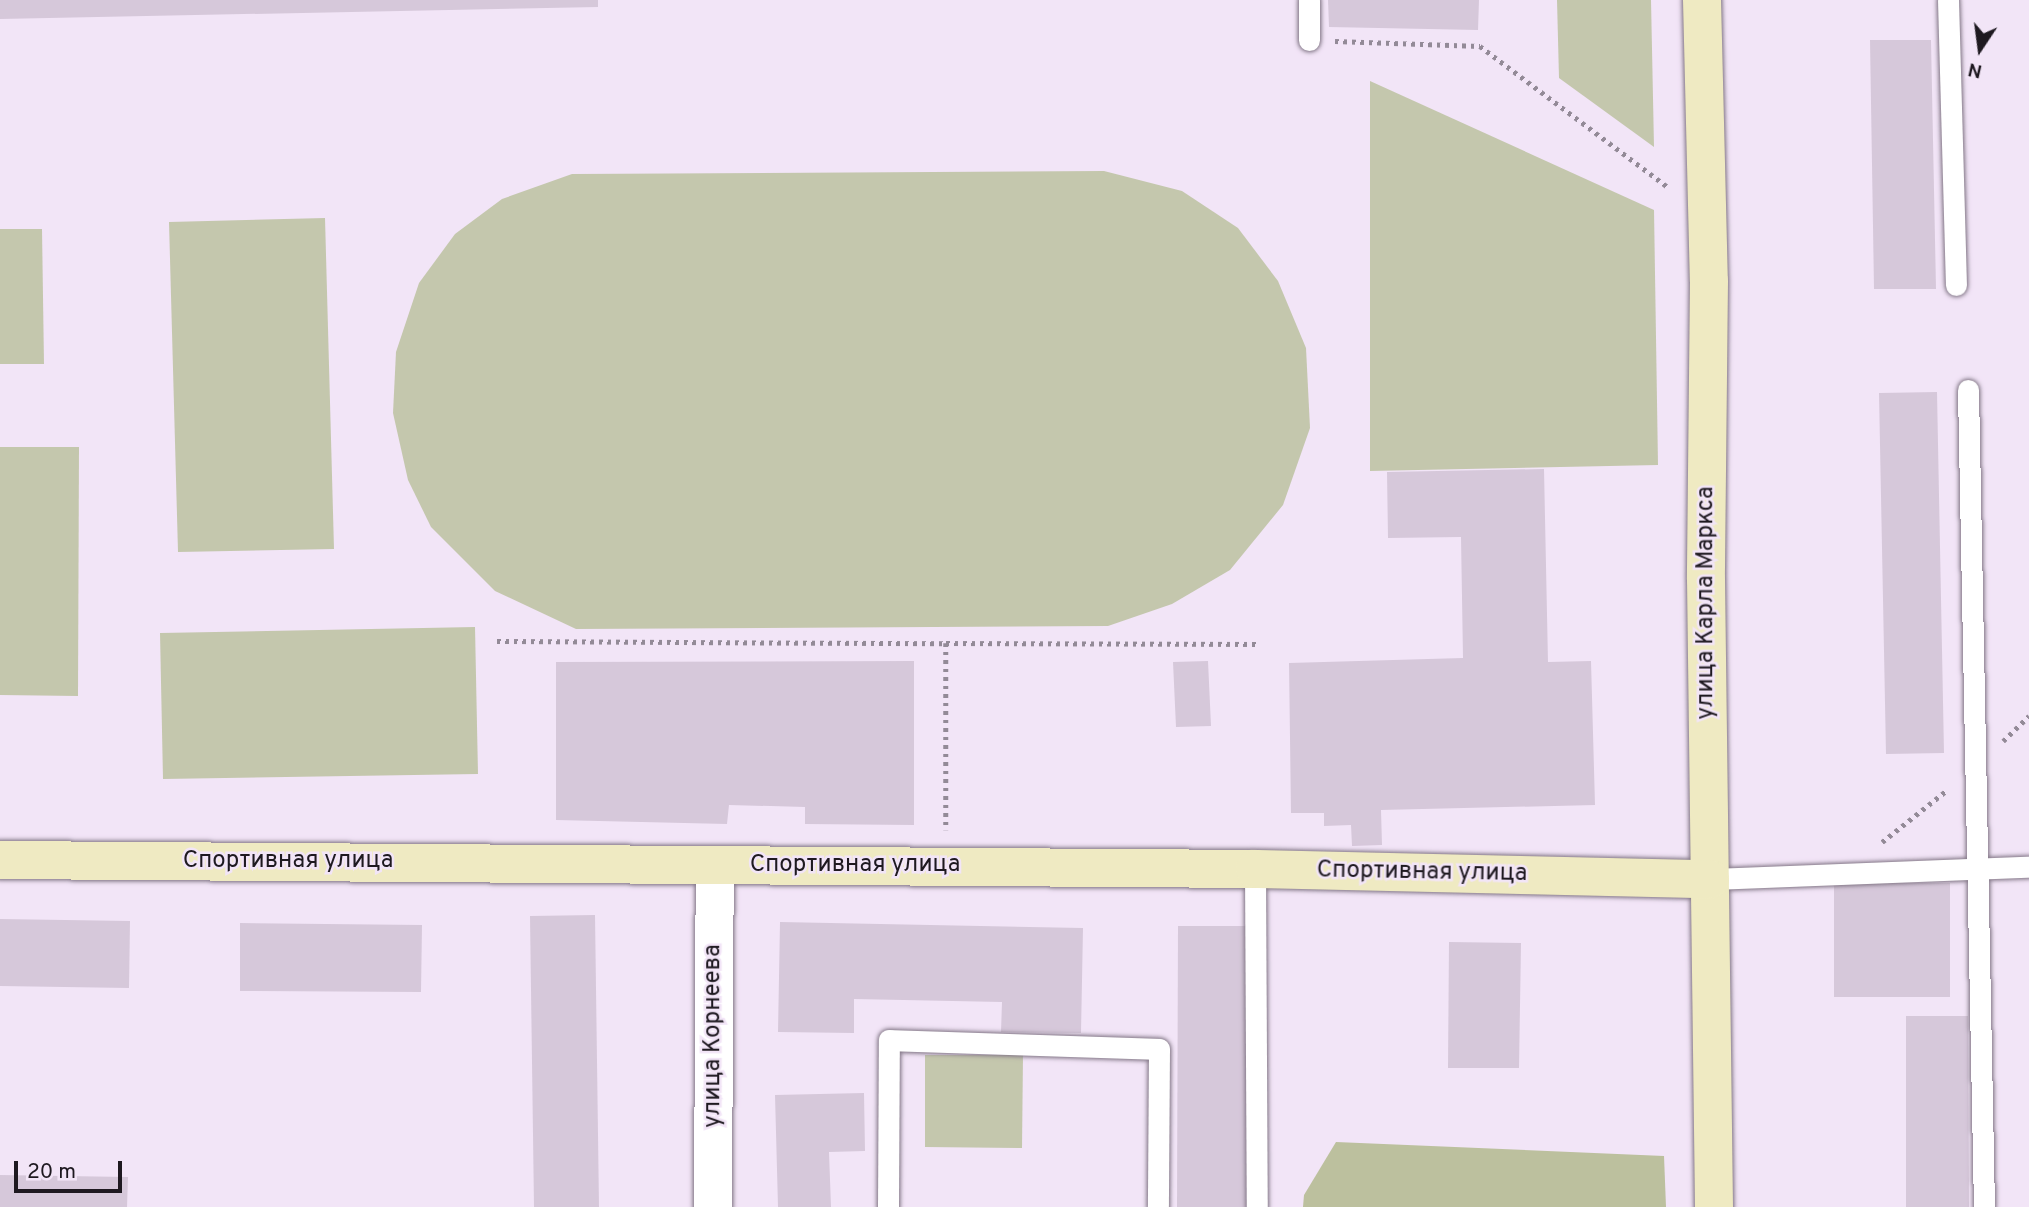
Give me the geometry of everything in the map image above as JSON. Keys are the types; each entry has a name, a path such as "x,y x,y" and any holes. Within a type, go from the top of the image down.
{"street":[{"name":"улица Карла Маркса","path":"1702,0 1709,281 1706,579 1714,1207"},
{"name":"Спортивная улица","path":"0,860 1255,869 1710,879"},
{"name":"улица Корнеева","path":"713,1207 715,865"}],"lane":[{"path":"1309,0 1309,40"},
{"path":"1948,0 1956,285"},
{"path":"1969,390 1984,1207"},
{"path":"1710,879 2029,867"},
{"path":"1255,869 1257,1207"},
{"path":"888,1207 888,1040 1158,1049 1158,1207"}],"path":[{"path":"1309,40 1480,46 1669,187"},
{"path":"497,641 1260,644"},
{"path":"946,643 946,835"},
{"path":"1843,873 1975,768 2029,716"}],"green space":[{"path":"1557,0 1651,0 1654,147 1559,78"},
{"path":"1370,81 1654,210 1658,465 1370,471"},
{"path":"1104,171 1182,191 1238,228 1278,281 1306,348 1310,428 1283,505 1230,570 1172,604 1108,626 576,629 495,591 431,527 408,480 393,413 396,352 419,283 455,234 502,199 572,174"},
{"path":"325,218 334,549 178,552 169,222"},
{"path":"0,229 42,229 44,364 0,364"},
{"path":"0,447 79,447 78,696 0,695"},
{"path":"475,627 478,774 163,779 160,633"},
{"path":"925,1055 1023,1055 1022,1148 925,1147"},
{"path":"1336,1142 1664,1156 1666,1207 1303,1207 1304,1195"}],"building":[{"path":"0,0 598,0 598,7 0,19"},
{"path":"1328,0 1479,0 1478,30 1329,27"},
{"path":"1870,40 1931,40 1936,289 1874,289"},
{"path":"1937,392 1944,753 1886,754 1879,393"},
{"path":"1544,469 1548,662 1591,661 1595,805 1381,810 1382,845 1352,846 1351,825 1324,826 1324,813 1291,813 1289,663 1463,658 1461,537 1388,538 1387,472"},
{"path":"914,661 914,825 805,824 805,807 729,805 727,824 556,820 556,662"},
{"path":"1208,661 1211,726 1176,727 1173,662"},
{"path":"1834,883 1950,883 1950,997 1834,997"},
{"path":"595,915 599,1207 534,1207 530,916"},
{"path":"0,919 130,921 129,988 0,986"},
{"path":"780,922 1083,928 1081,1033 1001,1032 1002,1002 854,999 854,1033 778,1032"},
{"path":"240,923 422,925 421,992 240,991"},
{"path":"1178,926 1249,926 1248,1207 1177,1207"},
{"path":"1449,942 1521,943 1519,1068 1448,1068"},
{"path":"1906,1016 1968,1016 1969,1207 1906,1207"},
{"path":"864,1093 865,1151 829,1152 831,1207 778,1207 775,1095"},
{"path":"0,1175 128,1177 127,1207 0,1207"}]}
